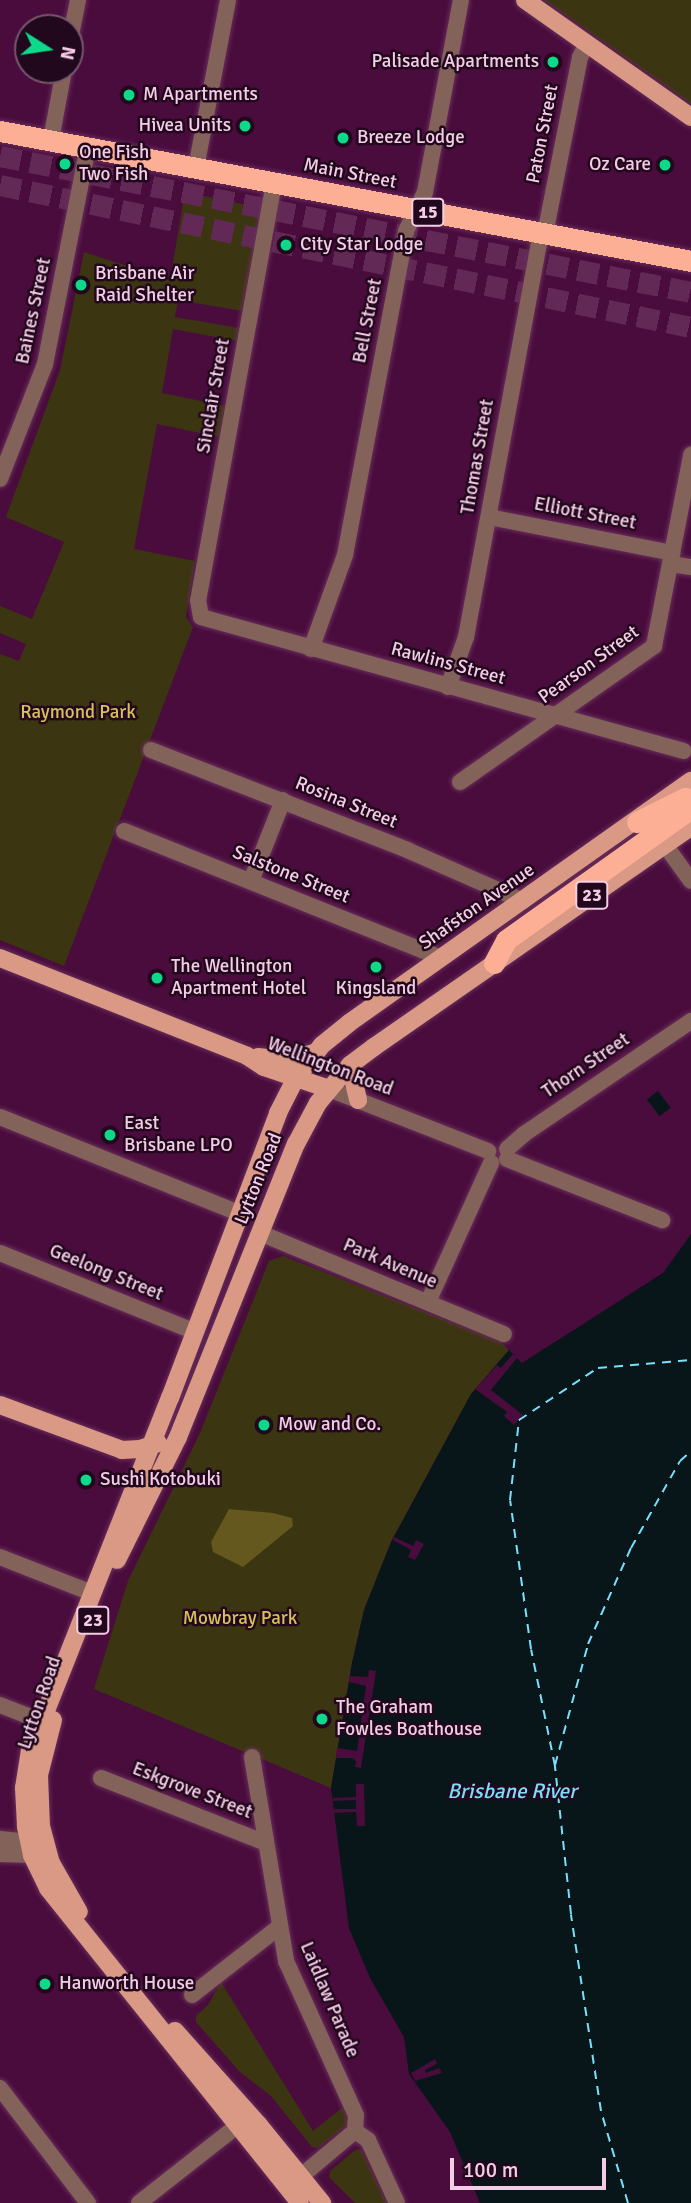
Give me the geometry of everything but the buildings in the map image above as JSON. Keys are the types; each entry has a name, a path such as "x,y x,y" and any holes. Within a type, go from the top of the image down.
{"highway":[{"name":"Main Street","path":"0,131 691,261"},
{"path":"637,822 677,804 691,794"},
{"path":"494,964 506,940 691,808"}],"main road":[{"path":"525,0 691,117"},
{"name":"Shafston Avenue","path":"296,1078 315,1053 349,1023 637,822 691,781"},
{"name":"23","path":"329,1089 350,1065 691,827"},
{"name":"Wellington Road","path":"0,958 247,1056 264,1068 329,1089"},
{"path":"247,1056 282,1060 315,1053"},
{"path":"350,1065 358,1100"},
{"name":"Lytton Road","path":"296,1078 278,1113 195,1332 41,1721 26,1774 35,1846 56,1900 237,2126 294,2182 322,2203"},
{"name":"Lytton Road","path":"300,2203 294,2182 81,1914 35,1846 38,1794 47,1737 113,1569 190,1409 303,1128 329,1089"},
{"path":"0,1405 114,1448 132,1450 150,1447 166,1435 175,1417 190,1409"}],"street":[{"path":"196,168 228,0"},
{"name":"Bell Street","path":"311,649 345,555 406,230 425,192 461,0"},
{"name":"Paton Street","path":"543,234 580,57 587,44"},
{"path":"51,140 61,84"},
{"name":"Baines Street","path":"0,479 46,364 88,147"},
{"name":"Sinclair Street","path":"201,617 198,600 274,183"},
{"name":"Thomas Street","path":"448,687 466,637 543,234"},
{"name":"Pearson Street","path":"460,782 654,646 691,455"},
{"name":"Elliott Street","path":"489,517 672,558 691,567"},
{"name":"Rawlins Street","path":"201,617 684,751"},
{"name":"Rosina Street","path":"151,750 283,800 511,893 523,901"},
{"path":"251,881 283,800"},
{"name":"Salstone Street","path":"124,831 441,958"},
{"path":"665,845 689,872"},
{"name":"Thorn Street","path":"507,1154 524,1134 691,1021"},
{"name":"Wellington Road","path":"329,1089 490,1157"},
{"path":"0,1117 239,1213"},
{"path":"428,1302 498,1144 507,1154 662,1220"},
{"name":"Park Avenue","path":"260,1233 504,1334"},
{"name":"Geelong Street","path":"0,1253 195,1332"},
{"path":"0,1557 92,1593"},
{"path":"0,1705 41,1721"},
{"name":"Laidlaw Parade","path":"252,1757 286,1961 356,2115 355,2130 368,2140 397,2203"},
{"name":"Eskgrove Street","path":"102,1778 266,1843"},
{"path":"0,1839 35,1846"},
{"path":"0,1854 35,1846"},
{"path":"192,1995 279,1927"},
{"path":"0,2088 88,2203"},
{"path":"139,2203 237,2126"},
{"path":"294,2182 355,2130"}],"green space":[{"path":"543,0 691,0 691,104 571,19"},
{"name":"Raymond Park","path":"185,192 261,208 242,311 178,300 175,317 239,328 237,341 173,329 162,393 225,406 219,437 157,424 134,549 195,561 186,617 193,627 64,966 0,940 0,654 19,661 26,644 0,633 0,606 32,619 64,542 6,517 60,370 84,252 170,280"},
{"name":"Mowbray Park","path":"283,1256 501,1342 509,1350 471,1394 391,1542 364,1610 352,1663 331,1788 94,1689 128,1581 200,1433 269,1261"},
{"path":"221,1982 313,2131 343,2107 347,2118 346,2126 318,2148 312,2147 271,2096 240,2072 196,2022 196,2016 208,2005"},
{"path":"360,2149 387,2203 355,2203 329,2177 330,2171 355,2150"}],"shaded area":[{"path":"229,1509 273,1513 292,1518 293,1526 243,1567 213,1552 211,1542"}],"water":[{"path":"658,1091 671,1108 659,1116 647,1099"},
{"name":"Brisbane River","path":"691,1234 691,2203 480,2203 450,2132 409,2074 404,2037 370,1978 349,1928 331,1788 352,1663 364,1610 391,1542 471,1394 509,1350 522,1363 663,1273"}],"pier":[{"path":"513,1354 517,1358 491,1390 523,1415 514,1425 504,1416 507,1412 475,1389 497,1365 501,1368"},
{"path":"394,1537 413,1546 416,1540 424,1544 415,1560 408,1557 411,1550 393,1540"},
{"path":"369,1670 376,1671 361,1768 355,1767 356,1761 352,1758 336,1758 337,1748 357,1751 366,1686 349,1682 349,1676 368,1677"},
{"path":"356,1784 364,1784 365,1826 357,1826 356,1812 334,1813 334,1809 356,1809 356,1800 333,1801 333,1798 356,1797"},
{"path":"435,2059 437,2064 425,2070 426,2073 439,2068 442,2073 415,2081 411,2073"}],"ferry route":[{"path":"628,2203 601,2111 571,1914 555,1766 531,1649 510,1500 519,1420 598,1368 691,1360"},
{"path":"555,1765 588,1644 631,1548 680,1461 691,1451"}],"tunnel":[{"path":"0,156 691,292"},
{"path":"0,185 691,327"}],"place":[{"name":"Palisade Apartments","path":"553,62"},
{"name":"M Apartments","path":"129,95"},
{"name":"Hivea Units","path":"245,126"},
{"name":"Breeze Lodge","path":"343,138"},
{"name":"One Fish Two Fish","path":"65,164"},
{"name":"Oz Care","path":"665,165"},
{"name":"City Star Lodge","path":"286,245"},
{"name":"Brisbane Air Raid Shelter","path":"81,285"},
{"name":"Kingsland","path":"376,967"},
{"name":"The Wellington Apartment Hotel","path":"157,978"},
{"name":"East Brisbane LPO","path":"110,1135"},
{"name":"Mow and Co.","path":"264,1425"},
{"name":"Sushi Kotobuki","path":"86,1480"},
{"name":"The Graham Fowles Boathouse","path":"322,1719"},
{"name":"Hanworth House","path":"45,1984"}]}
